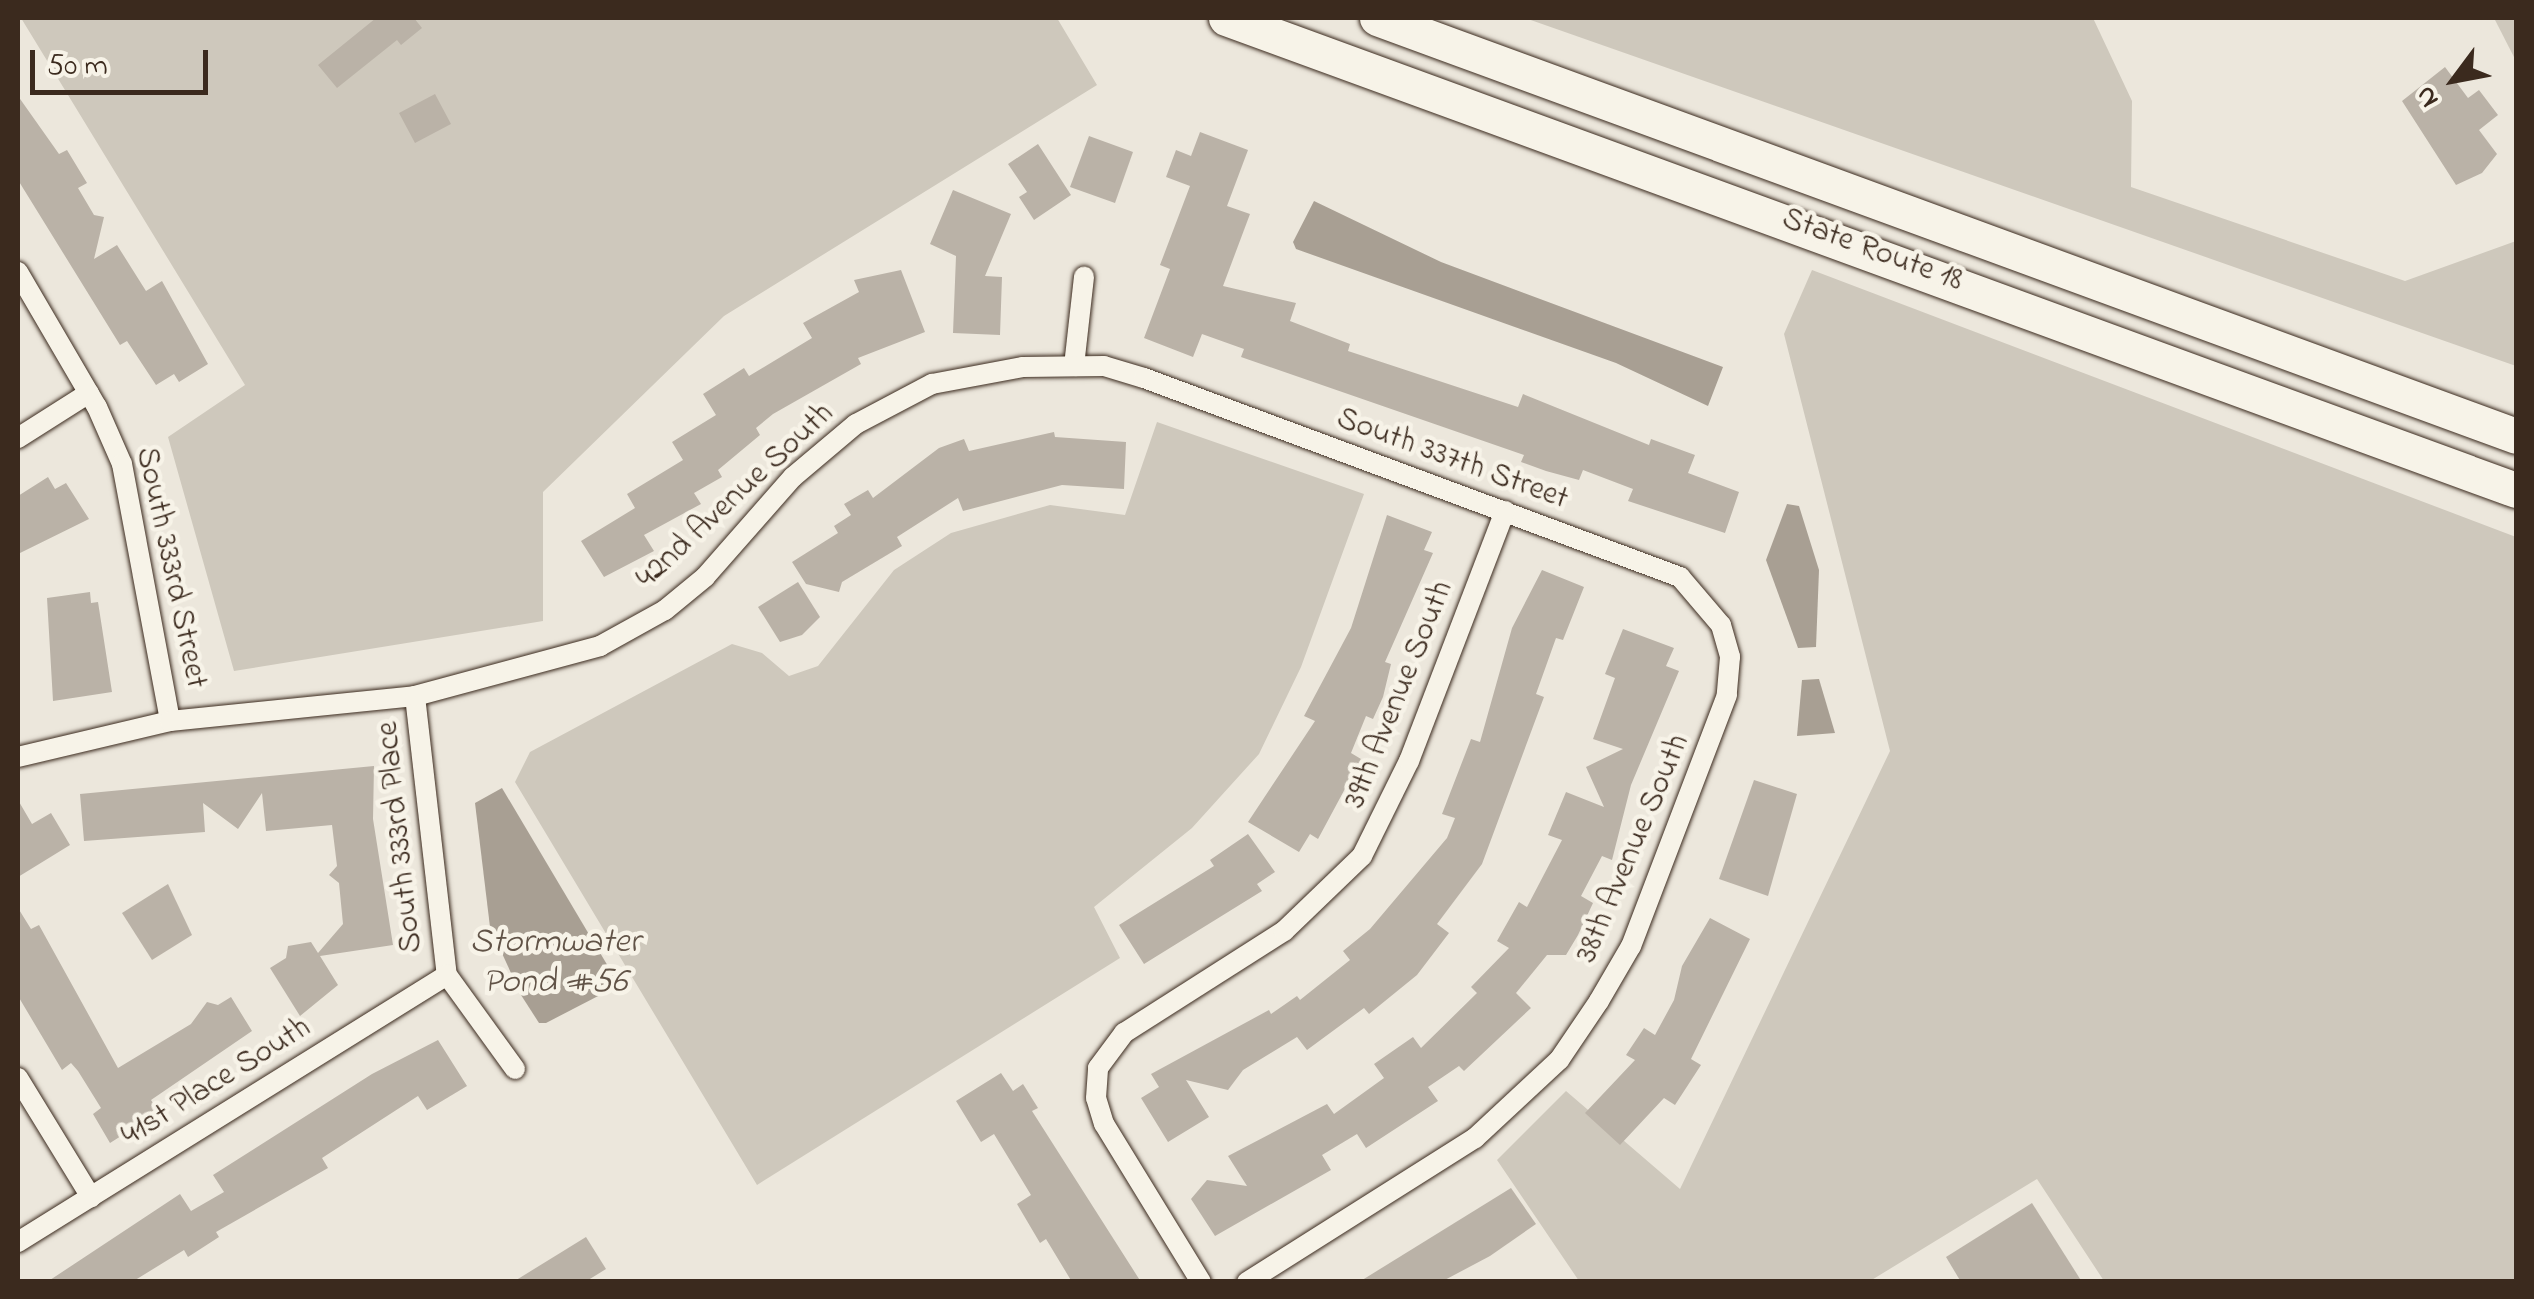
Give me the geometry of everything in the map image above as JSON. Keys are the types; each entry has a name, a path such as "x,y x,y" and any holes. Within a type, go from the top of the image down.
{"highway":[{"name":"State Route 18","path":"1226,18 2516,490"},
{"name":"State Route 18","path":"1376,18 2516,436"}],"street":[{"name":"South 333rd Street","path":"18,272 89,393 128,484 170,721"},
{"path":"1074,366 1084,277"},
{"name":"42nd Avenue South","path":"18,757 170,721 416,696 567,658 644,624 705,577 821,450 894,400 981,373 1074,366 1144,378"},
{"name":"South 337th Street","path":"1144,378 1680,577 1721,625"},
{"path":"18,438 89,393"},
{"name":"39th Avenue South","path":"1201,1282 1104,1124 1096,1098 1098,1068 1124,1033 1296,922 1362,856 1397,790 1505,511"},
{"name":"38th Avenue South","path":"1247,1282 1475,1138 1570,1044 1630,946 1713,738 1729,678 1721,625"},
{"name":"South 333rd Place","path":"416,696 448,975 515,1070"},
{"name":"41st Place South","path":"18,1242 448,975"},
{"path":"18,1078 91,1196"}],"shaded area":[{"path":"21,18 1057,18 1097,85 724,316 543,492 543,621 234,671 168,437 245,385"},
{"path":"1525,18 2093,18 2132,101 2131,187 2405,281 2516,241 2516,366"},
{"path":"2494,18 2516,18 2516,61"},
{"path":"1812,270 2516,537 2516,1281 2104,1281 2037,1179 1870,1281 1579,1281 1497,1160 1566,1091 1680,1189 1890,751 1784,334"},
{"path":"1157,422 1364,494 1301,667 1259,754 1192,828 1094,907 1120,958 757,1185 515,782 530,752 732,644 762,653 789,676 818,666 894,570 951,533 1050,505 1125,515"}],"water":[{"path":"1314,201 1441,262 1723,367 1708,406 1616,363 1296,249 1293,242"},
{"path":"1787,504 1799,506 1819,570 1816,647 1798,648 1766,560"},
{"path":"1819,679 1835,733 1797,736 1802,680"},
{"name":"Stormwater Pond #56","path":"502,788 615,978 602,994 546,1023 539,1023 521,995 490,927 475,803"}],"building":[{"path":"376,18 414,18 422,28 401,45 397,40 337,88 318,65"},
{"path":"2445,67 2468,98 2479,90 2498,115 2479,130 2497,154 2482,173 2456,185 2402,101"},
{"path":"435,94 451,124 415,143 399,113"},
{"path":"18,96 59,154 67,150 87,183 78,188 94,215 104,217 94,259 117,245 146,291 162,281 208,364 179,382 174,374 156,385 127,341 120,345 18,180"},
{"path":"1200,132 1248,150 1227,206 1250,214 1223,286 1296,303 1290,321 1350,344 1348,351 1518,407 1523,394 1649,445 1651,439 1695,455 1688,473 1739,492 1725,533 1628,501 1633,489 1583,470 1579,480 1546,471 1521,462 1524,455 1241,357 1244,349 1202,334 1193,357 1144,338 1170,269 1160,265 1190,186 1166,177 1176,150 1191,156"},
{"path":"1089,136 1133,152 1115,203 1070,187"},
{"path":"1038,144 1071,195 1034,220 1019,197 1027,192 1008,164"},
{"path":"953,190 1011,214 985,276 1002,277 1000,335 953,333 956,256 930,244"},
{"path":"901,270 925,332 858,358 861,364 773,414 756,428 760,435 718,470 722,477 694,493 701,504 644,535 654,551 604,577 581,541 635,508 627,494 683,460 672,442 716,415 703,394 744,368 749,376 812,338 803,323 859,292 854,280"},
{"path":"1054,432 1055,437 1126,442 1124,489 1062,485 963,511 958,498 897,537 902,546 842,582 839,592 806,584 792,562 838,533 834,526 851,515 844,504 868,490 873,498 939,448 964,439 969,451"},
{"path":"48,477 55,489 66,483 89,519 18,554 18,496"},
{"path":"1387,515 1432,532 1424,550 1433,553 1385,662 1391,664 1383,697 1373,719 1366,716 1351,753 1361,759 1318,839 1310,834 1299,852 1248,822 1315,721 1304,716 1351,628"},
{"path":"1542,570 1584,587 1563,640 1556,638 1536,694 1544,697 1482,864 1437,924 1449,933 1417,975 1369,1014 1364,1008 1307,1050 1297,1037 1243,1070 1228,1090 1186,1080 1209,1117 1168,1142 1141,1098 1159,1087 1151,1074 1269,1010 1271,1014 1297,996 1300,1000 1350,960 1343,951 1370,929 1447,838 1455,818 1442,814 1471,739 1480,742 1512,628"},
{"path":"798,582 820,617 802,635 780,642 758,607"},
{"path":"90,592 91,603 98,602 112,692 53,701 47,598"},
{"path":"1623,629 1674,648 1666,666 1679,671 1631,785 1612,860 1602,856 1581,896 1593,903 1578,935 1566,955 1547,955 1516,993 1531,1008 1464,1071 1459,1066 1428,1087 1438,1101 1366,1148 1357,1134 1322,1155 1331,1170 1215,1236 1191,1199 1207,1180 1247,1186 1228,1156 1327,1104 1334,1114 1384,1078 1374,1064 1413,1037 1421,1048 1477,993 1471,987 1509,948 1497,941 1519,902 1527,907 1562,840 1548,835 1566,792 1604,807 1586,767 1623,749 1593,739 1615,678 1605,674"},
{"path":"374,766 373,819 393,945 320,956 338,985 300,1016 270,968 286,958 288,946 311,942 318,953 343,924 339,883 329,875 337,866 332,825 266,831 262,793 238,829 203,803 205,832 84,841 80,794"},
{"path":"1754,780 1797,794 1768,896 1719,879"},
{"path":"18,800 32,824 51,813 70,845 18,877"},
{"path":"1248,834 1275,872 1257,884 1262,891 1144,964 1119,925 1214,866 1210,860"},
{"path":"168,884 192,935 152,960 122,913"},
{"path":"18,908 31,929 39,925 118,1068 191,1024 207,1002 218,1005 231,997 252,1031 151,1100 159,1112 110,1143 93,1114 101,1108 78,1071 71,1063 62,1070 18,996"},
{"path":"1710,918 1750,939 1691,1059 1701,1065 1675,1105 1664,1098 1620,1145 1585,1113 1635,1060 1626,1055 1644,1028 1655,1035 1674,1000 1682,966"},
{"path":"438,1040 467,1086 427,1110 418,1096 322,1158 328,1168 216,1232 219,1237 188,1257 184,1250 132,1282 47,1282 180,1194 191,1211 224,1192 213,1175 372,1074"},
{"path":"1001,1073 1013,1091 1023,1084 1038,1108 1032,1111 1141,1282 1072,1282 1046,1239 1040,1243 1017,1204 1031,1195 994,1134 981,1142 956,1101"},
{"path":"1511,1188 1536,1224 1490,1256 1441,1282 1359,1282"},
{"path":"2032,1203 2082,1282 1961,1282 1946,1257"},
{"path":"586,1237 606,1269 585,1282 513,1282"}]}
